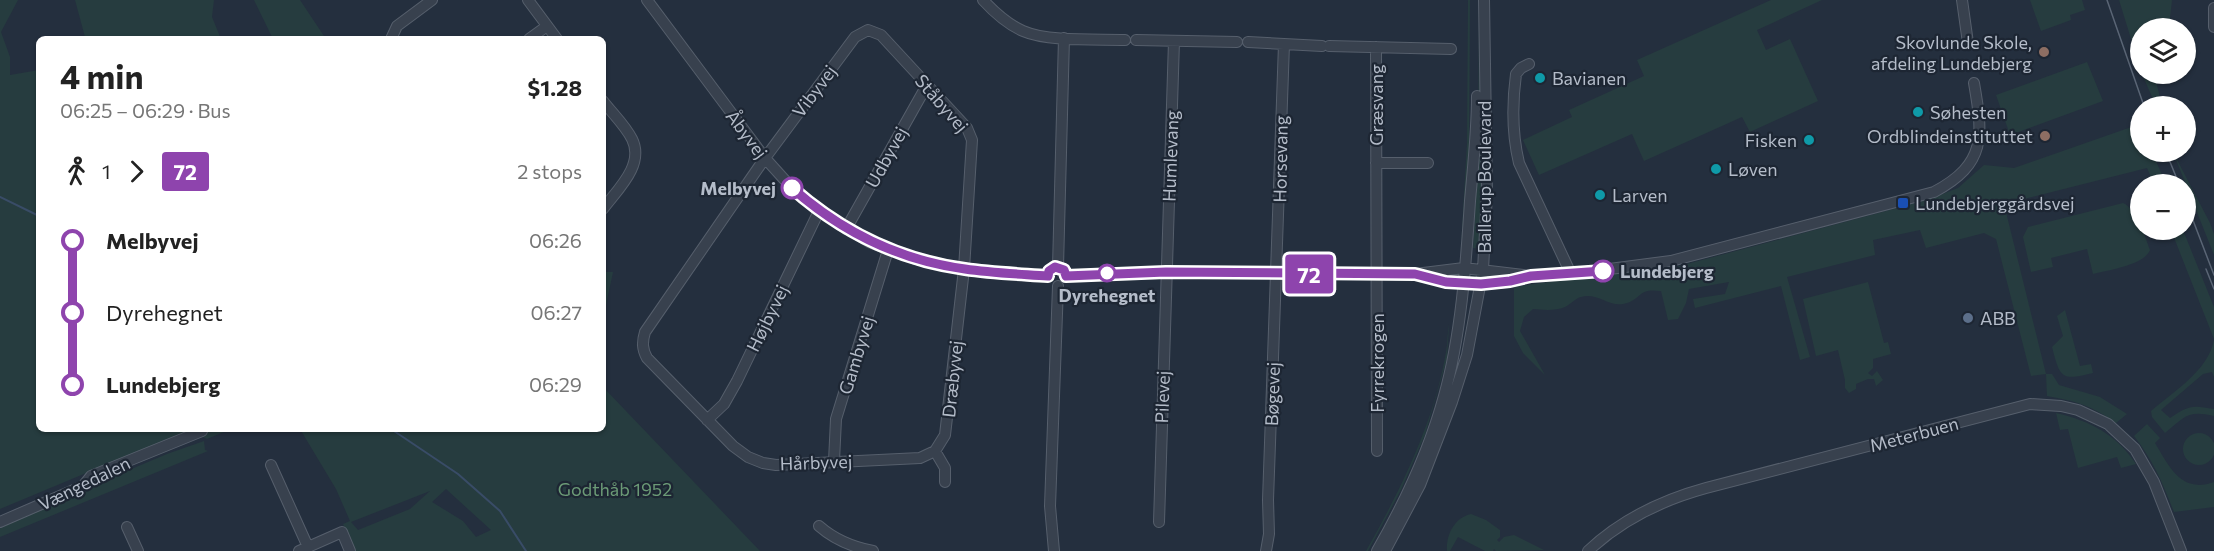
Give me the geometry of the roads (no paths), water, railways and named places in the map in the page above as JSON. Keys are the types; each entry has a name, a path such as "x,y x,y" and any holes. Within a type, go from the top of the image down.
{"street":[{"path":"392,36 397,26 432,0"},
{"path":"528,0 555,36"},
{"name":"Åbyvej","path":"647,0 765,159 792,188 819,211 846,229 888,250 916,259 964,269 1048,276"},
{"path":"983,0 995,13 1025,32 1064,38 1284,44"},
{"name":"Ballerup Boulevard","path":"1377,551 1413,483 1445,394 1463,284 1476,146 1477,0"},
{"name":"Ballerup Boulevard","path":"1385,551 1420,485 1452,402 1467,355 1484,270 1487,193 1484,0"},
{"path":"1962,0 1968,43"},
{"path":"2214,8 2214,27"},
{"path":"533,36 547,26"},
{"name":"Vibyvej","path":"765,159 855,36 868,30"},
{"name":"Ståbyvej","path":"868,30 881,35 967,128 972,140 964,269"},
{"path":"1064,38 1062,271 1064,282 1058,286 1051,284 1048,276 1051,269 1062,271 1277,274 1415,274 1464,268 1531,276 1571,274 1671,261 1934,192 1954,181 1965,170 1975,154 1979,140 1981,124 1974,83"},
{"name":"Humlevang","path":"1166,272 1174,41"},
{"name":"Græsvang","path":"1284,44 1451,49"},
{"name":"Horsevang","path":"1277,274 1284,44"},
{"name":"Græsvang","path":"1376,47 1377,274"},
{"path":"1529,64 1516,74 1513,120 1515,145 1519,163 1571,274"},
{"name":"Udbyvej","path":"846,229 927,85"},
{"path":"606,104 632,139 636,159 632,169 606,205"},
{"name":"Hårbyvej","path":"765,159 645,332 642,342 647,358 733,446 763,463 776,465 920,458 935,452"},
{"name":"Græsvang","path":"1376,163 1428,163"},
{"name":"Højbyvej","path":"708,420 724,404 737,381 819,211"},
{"name":"Gambyvej","path":"834,461 836,419 888,250"},
{"name":"Dræbyvej","path":"935,452 945,435 964,269"},
{"name":"Pilevej","path":"1159,522 1166,272"},
{"name":"Bøgevej","path":"1266,551 1269,534 1277,274"},
{"name":"Fyrrekrogen","path":"1377,274 1377,451"},
{"path":"1415,274 1463,284 1510,281 1531,276"},
{"path":"1054,551 1050,507 1058,286"},
{"name":"Meterbuen","path":"1588,551 1642,512 1678,497 2030,404 2044,404 2061,406 2093,416 2115,430 2135,449 2154,482 2181,551"},
{"name":"Vængedalen","path":"0,522 83,486 91,476 200,432"},
{"path":"935,452 945,468 945,482"},
{"path":"271,465 303,549 342,532 350,551"},
{"path":"819,526 833,538 857,548 873,551"},
{"path":"127,527 138,551"}],"waterway":[{"path":"0,197 36,215"},
{"path":"395,432 458,474 500,511 526,551"}],"tram line":[{"path":"2107,0 2141,96"},
{"path":"2170,162 2175,174"},
{"path":"2196,228 2214,275"},
{"path":"2206,269 2214,289"}],"place":[{"name":"Skovlunde Skole, afdeling Lundebjerg","path":"2044,52"},
{"name":"Bavianen","path":"1540,78"},
{"name":"Søhesten","path":"1918,112"},
{"name":"Ordblindeinstituttet","path":"2045,136"},
{"name":"Fisken","path":"1809,140"},
{"name":"Løven","path":"1716,169"},
{"name":"Melbyvej","path":"792,188"},
{"name":"Larven","path":"1600,195"},
{"name":"Lundebjerggårdsvej","path":"1903,203"},
{"name":"Lundebjerg","path":"1603,271"},
{"name":"Dyrehegnet","path":"1107,273"},
{"name":"ABB","path":"1968,318"}],"park label":[{"name":"Godthåb 1952","path":"615,489"}]}
